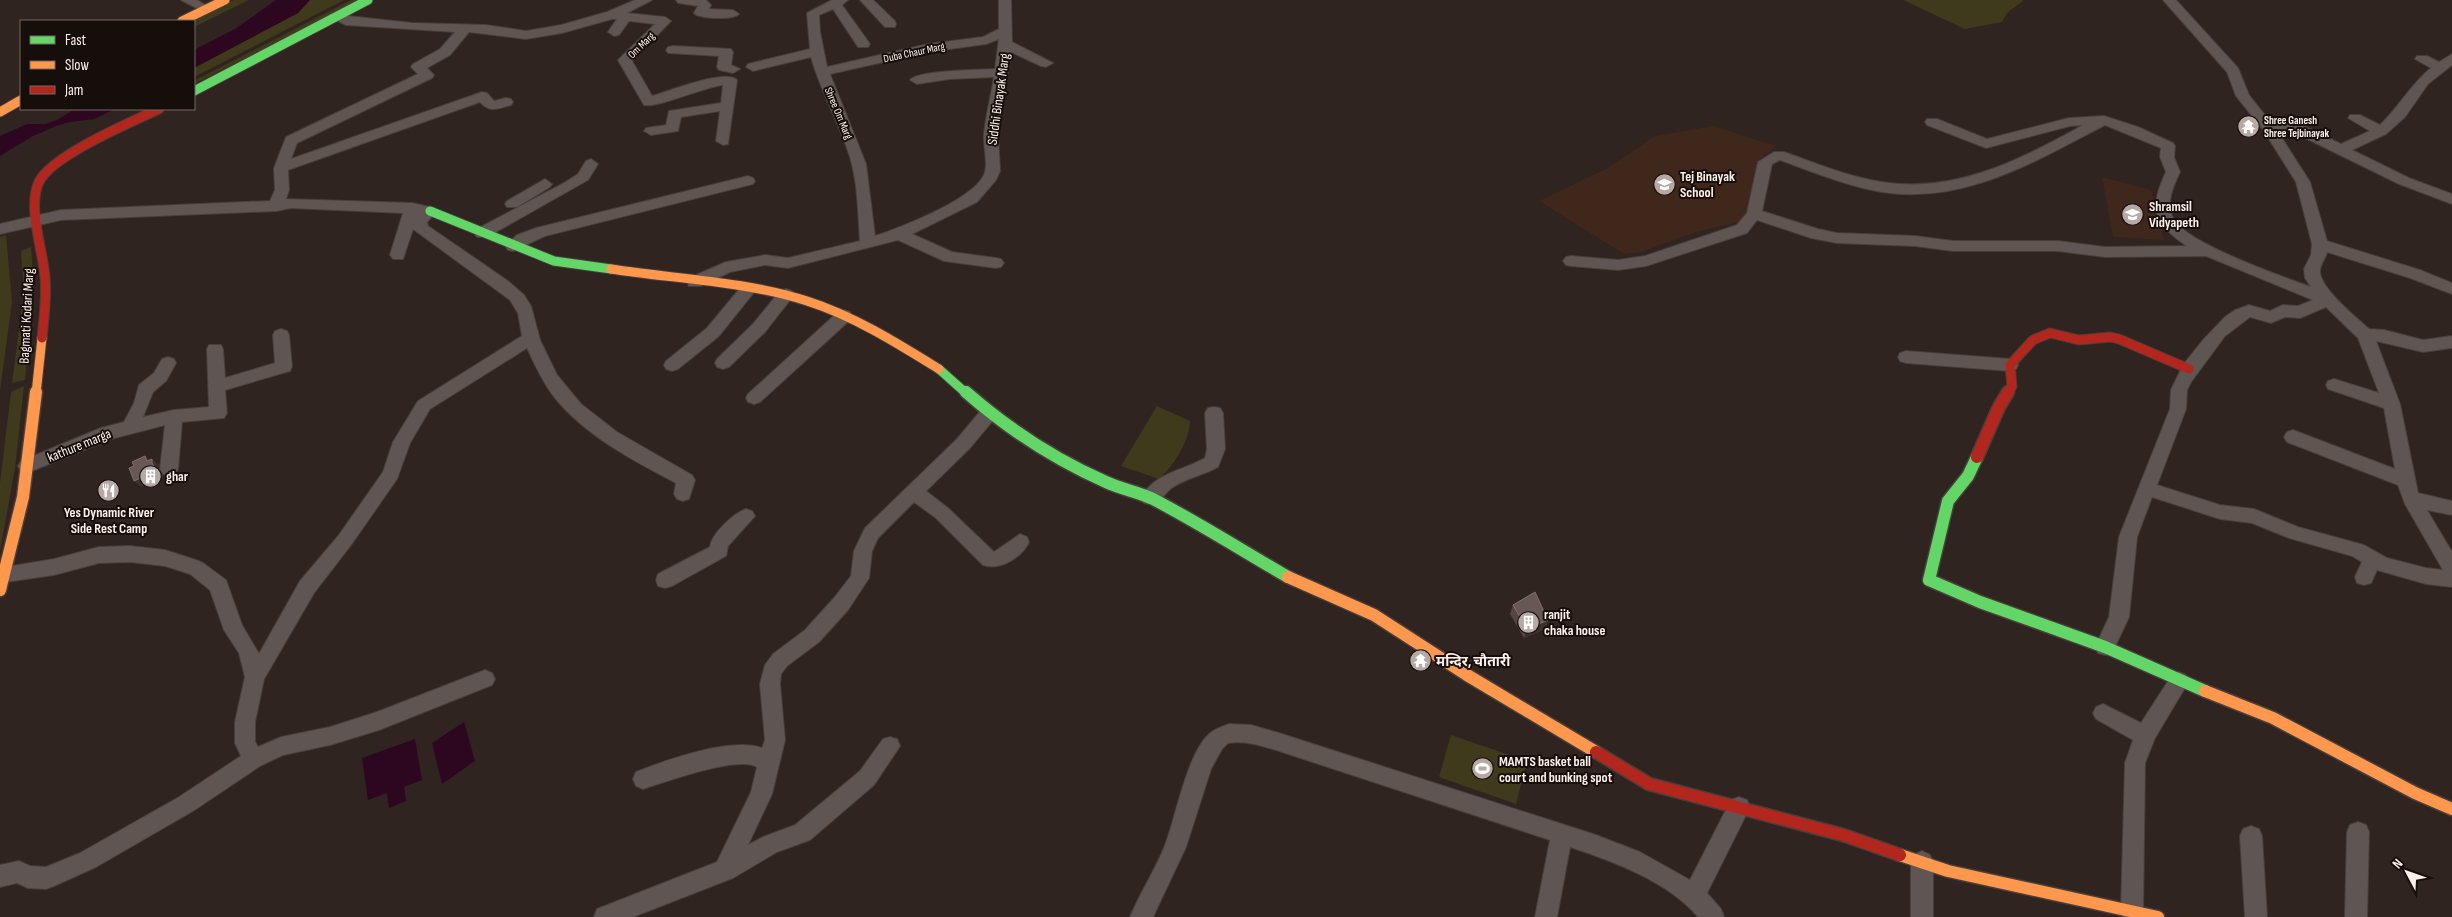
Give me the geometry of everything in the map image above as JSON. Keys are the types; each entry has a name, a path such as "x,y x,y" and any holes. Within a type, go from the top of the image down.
{"street":[{"path":"187,0 206,9"},
{"path":"184,20 225,0"},
{"path":"195,90 368,0"},
{"path":"335,17 346,21 505,31 526,35 618,16 646,0"},
{"path":"682,0 703,4 705,6 700,13 733,14"},
{"path":"866,0 890,24"},
{"name":"Siddhi Binayak Marg","path":"695,282 726,267 747,262 765,260 788,263 868,244 899,234 972,198 989,180 993,171 991,135 1006,37 1005,0"},
{"path":"2169,0 2233,71 2243,96 2269,129 2303,182 2320,244 2312,269 2312,278 2328,300 2365,335 2392,404 2411,499 2452,568"},
{"path":"838,1 863,44"},
{"name":"Shree Om Marg","path":"838,1 813,13 815,52 821,72 857,156 868,244"},
{"path":"614,32 618,16"},
{"name":"Om Marg","path":"618,16 665,21 649,39 625,60 649,102 753,67 815,52"},
{"path":"276,206 282,190 281,168 291,140 427,75 418,67 445,52 465,29"},
{"path":"1006,37 1046,63"},
{"name":"Duba Chaur Marg","path":"821,72 928,48 1006,37"},
{"path":"674,50 726,52 724,67 732,74 723,140"},
{"path":"2339,150 2381,131 2400,114 2423,82 2452,58"},
{"path":"2422,59 2440,67"},
{"path":"753,67 754,82"},
{"path":"917,80 950,75 1001,73"},
{"path":"281,168 482,96 491,106 506,102"},
{"path":"0,112 20,101"},
{"path":"651,131 673,128 674,114 727,106"},
{"name":"Bagmati Kodari Marg","path":"3,582 19,531 42,336 46,287 44,253 38,219 37,192 43,174 73,154 157,110"},
{"path":"2355,118 2381,131"},
{"path":"1932,122 1986,144 2086,119 2104,120 2133,130 2168,146 2167,157 2173,172 2162,200 2167,222 2175,231 2207,251 2328,300"},
{"path":"1571,260 1618,265 1646,261 1742,229 1754,214 1765,162 1779,155 1872,184 1896,189 1940,187 1974,179 2034,158 2104,120"},
{"path":"2269,129 2291,125 2404,181 2452,199"},
{"path":"476,230 569,186 583,177 591,164"},
{"path":"512,246 522,239 541,232 748,180"},
{"path":"476,230 545,184"},
{"path":"0,230 38,219 61,215 276,206 291,202 412,208 430,211 512,246 554,261 799,298 844,316 879,333 937,367 989,414 1097,478 1150,498 1224,538 1278,573 1374,615 1467,675 1649,784 1844,835 1948,871 2158,917"},
{"path":"398,255 412,208"},
{"path":"430,211 420,220 420,228 514,295 525,308 531,338 550,379 562,396 577,411 614,437 686,480 683,494"},
{"path":"1754,214 1816,234 1837,238 1915,241 1952,246 2058,246 2105,252 2207,251"},
{"path":"899,234 949,257 996,263"},
{"path":"2320,244 2415,274 2452,289"},
{"path":"672,365 713,332 747,291"},
{"path":"723,363 759,328 786,295"},
{"path":"2105,647 2119,617 2128,537 2178,409 2179,390 2189,369 2213,336 2242,313 2250,310 2271,318 2283,311 2300,312 2328,300"},
{"path":"754,398 844,316"},
{"path":"2189,369 2119,339 2110,337 2079,340 2050,333 2033,340 2010,365 2012,386 1999,407 1968,476 1948,500 1929,580 1980,602 2105,647 2179,681 2273,718 2415,793 2452,809"},
{"path":"215,348 217,386 284,368 281,335"},
{"path":"2365,335 2384,336 2423,346 2452,342"},
{"path":"253,759 245,743 245,722 255,677 287,625 307,587 345,540 391,474 402,442 424,405 531,338"},
{"path":"1906,357 2010,365"},
{"path":"131,425 142,403 145,390 160,377 168,363"},
{"path":"2334,385 2392,404"},
{"name":"kathure marga","path":"27,466 131,425 174,416 218,413 217,386"},
{"path":"1150,498 1167,480 1212,462 1216,450 1214,412"},
{"path":"725,870 761,794 775,740 770,684 772,671 780,660 812,636 841,604 860,578 863,551 871,533 963,444 989,414"},
{"path":"169,469 174,416"},
{"path":"2293,437 2406,481"},
{"path":"2148,489 2220,512 2254,516 2295,533 2327,540 2373,558 2382,564 2426,576 2452,579"},
{"path":"914,492 949,519 990,560 1003,556 1020,542"},
{"path":"2411,499 2452,508"},
{"path":"664,580 719,551 719,544 746,516"},
{"path":"3,582 99,555 130,554 165,558 196,568 219,586 222,601 234,630 248,650 255,677"},
{"path":"2364,577 2373,558"},
{"path":"0,876 10,872 19,872 28,877 46,878 88,860 186,804 229,777 253,759 281,746 330,736 379,721 485,678"},
{"path":"2132,912 2135,764 2145,736 2179,681"},
{"path":"2102,713 2145,736"},
{"path":"1141,917 1175,847 1199,771 1211,747 1222,736 1245,732 1632,859 1694,895 1713,917"},
{"path":"605,917 725,870 771,844 802,834 867,778 890,746"},
{"path":"643,779 716,759 750,755 760,757 768,763"},
{"path":"1694,895 1739,807"},
{"path":"2356,917 2358,895 2355,864 2358,832"},
{"path":"1546,917 1562,835"},
{"path":"2251,836 2256,917"},
{"path":"1922,862 1922,917"}],"shaded area":[{"path":"234,0 249,0 195,27 195,20"},
{"path":"276,0 310,0 298,13 195,67 195,49 235,29"},
{"path":"310,0 344,0 195,76 195,67 298,13"},
{"path":"351,0 360,0 195,83 195,80"},
{"path":"1903,0 2023,1 2008,12 2002,22 1965,29"},
{"path":"73,110 113,110 94,119 56,126 31,137 0,156 0,136 27,124 46,124"},
{"name":"Tej Binayak School","path":"1713,126 1776,146 1760,160 1748,217 1739,222 1696,232 1641,252 1624,254 1539,201 1608,168 1655,136"},
{"name":"Shramsil Vidyapeth","path":"2102,177 2151,190 2164,240 2113,237"},
{"path":"6,235 12,302 0,391 0,237"},
{"path":"31,247 34,288 25,380 12,383 24,291 21,251"},
{"path":"24,386 15,468 0,551 0,483 11,392"},
{"path":"1157,406 1190,421 1187,436 1180,453 1170,468 1159,479 1121,466"},
{"path":"464,722 475,761 442,784 432,743"},
{"name":"MAMTS basket ball court and bunking spot","path":"1451,735 1527,761 1516,804 1439,777"},
{"path":"415,739 422,780 404,787 406,801 389,808 387,793 368,800 362,758"}],"building":[{"path":"145,456 147,461 152,459 152,463 157,471 134,481 129,468 134,466 132,462"},
{"path":"1535,592 1548,620 1527,629 1513,605"}],"traffic: fast":[{"path":"195,90 368,0"},
{"path":"430,211 554,261 611,269"},
{"path":"939,369 989,413 1054,455 1106,482 1150,498 1181,514 1288,577"},
{"path":"1977,457 1968,476 1948,501 1929,580 1980,602 2105,647 2205,691"}],"traffic: slow":[{"path":"184,20 225,0"},
{"path":"0,112 20,101"},
{"path":"611,269 742,287 806,300 846,316 939,369"},
{"path":"0,590 17,528 23,497 42,338"},
{"path":"1288,577 1374,615 1467,675 1596,752"},
{"path":"2205,691 2273,718 2415,793 2452,809"},
{"path":"1900,855 1948,871 2158,917"}],"traffic: jam":[{"path":"42,338 46,285 35,204 39,182 45,173 74,152 157,110"},
{"path":"1977,457 1999,407 2012,386 2010,365 2033,340 2050,333 2079,340 2110,337 2119,339 2189,369"},
{"path":"1596,752 1649,784 1843,835 1900,855"}],"place":[{"name":"Shree Ganesh Shree Tejbinayak","path":"2248,126"},
{"name":"Tej Binayak School","path":"1664,184"},
{"name":"Shramsil Vidyapeth","path":"2133,214"},
{"name":"ghar","path":"150,476"},
{"name":"Yes Dynamic River Side Rest Camp","path":"109,490"},
{"name":"ranjit chaka house","path":"1528,622"},
{"name":"मन्दिर, चौतारी","path":"1420,661"},
{"name":"MAMTS basket ball court and bunking spot","path":"1483,769"}]}
